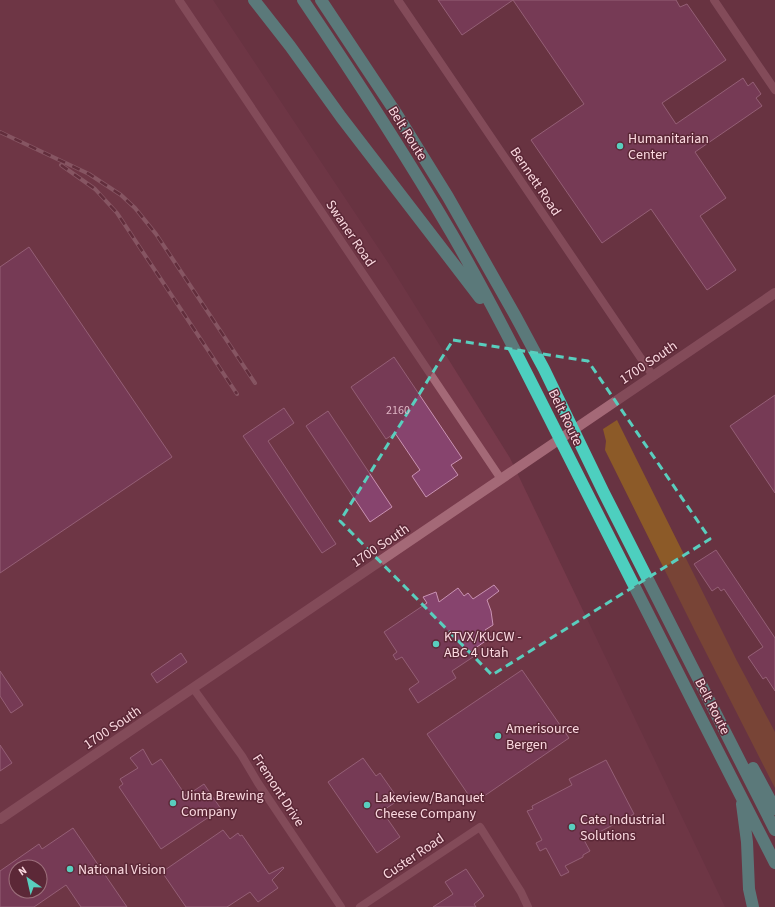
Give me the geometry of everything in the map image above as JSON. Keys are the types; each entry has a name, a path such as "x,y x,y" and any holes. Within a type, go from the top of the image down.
{"highway":[{"path":"254,0 290,46 341,117 504,329"},
{"name":"Belt Route","path":"303,0 384,121 452,235 504,329 775,863"},
{"name":"Belt Route","path":"321,0 396,113 448,197 523,330 544,369 555,395 775,830"},
{"path":"720,720 746,755 775,809"},
{"path":"740,793 747,842 752,907"}],"street":[{"name":"Swaner Road","path":"179,0 501,479"},
{"name":"Bennett Road","path":"398,0 653,376"},
{"path":"714,0 775,90"},
{"name":"1700 South","path":"0,819 775,293"},
{"name":"Fremont Drive","path":"193,688 242,756 258,783 341,907"},
{"name":"Custer Road","path":"360,907 480,827 518,887 528,907"}],"highlighted area":[{"path":"453,340 588,361 710,539 492,675 340,521"}],"shaded area":[{"path":"0,0 213,0 389,264 510,458 725,907 0,907"},
{"path":"617,420 737,661 775,732 775,788 605,450 606,441 603,429"}],"building":[{"path":"438,0 513,0 462,35"},
{"name":"Humanitarian Center","path":"513,0 676,0 680,7 687,4 726,60 662,103 676,124 743,78 748,86 753,82 761,94 756,98 762,106 695,152 726,198 700,216 736,270 707,290 651,209 602,243 531,140 584,104"},
{"path":"29,247 172,457 0,573 0,267"},
{"path":"394,357 462,458 451,465 458,475 426,497 412,476 420,470 395,433 386,439 351,387"},
{"path":"775,395 775,493 730,426"},
{"path":"284,408 294,423 268,441 336,544 322,553 243,436"},
{"path":"328,411 392,507 370,522 306,426"},
{"path":"716,550 775,638 775,691 766,677 763,679 748,657 763,647 724,589 721,591 718,587 712,591 694,564"},
{"name":"KTVX/KUCW - ABC 4 Utah","path":"494,585 499,591 487,600 491,611 493,625 485,630 491,637 470,652 473,657 452,671 456,678 418,703 409,689 419,682 402,657 396,660 393,655 397,652 384,632 427,603 423,597 436,592 439,602 458,588 464,596 468,593 473,599"},
{"path":"181,653 187,662 157,683 151,674"},
{"name":"Amerisource Bergen","path":"522,670 569,738 474,803 427,734"},
{"path":"0,671 23,705 11,713 0,696"},
{"path":"0,745 12,763 0,771"},
{"name":"Uinta Brewing Company","path":"143,749 152,765 161,759 186,796 204,784 221,809 161,849 119,787 123,784 120,779 138,768 130,758"},
{"name":"Lakeview/Banquet Cheese Company","path":"363,758 376,776 380,773 399,800 382,811 400,837 377,853 328,782"},
{"name":"Cate Industrial Solutions","path":"606,760 634,814 584,840 590,851 583,855 583,857 565,866 569,872 561,876 546,848 540,851 536,843 542,840 527,811 533,809 532,806 572,785 569,779"},
{"name":"National Vision","path":"73,828 127,907 81,907 66,885 48,897 48,859 17,859 39,844 42,849"},
{"path":"223,830 230,839 238,833 240,836 242,835 269,874 283,867 284,868 272,880 278,888 258,902 250,892 227,907 186,907 162,872"},
{"name":"National Vision","path":"8,865 8,899 46,899 34,907 0,907 0,871"},
{"path":"466,869 484,896 474,904 476,907 433,907 453,894 445,882"}],"railway":[{"path":"0,132 89,174 121,195 135,208 156,234 255,383"},
{"path":"61,165 95,189 117,213 237,394"}],"place":[{"name":"Humanitarian Center","path":"620,146"},
{"name":"KTVX/KUCW - ABC 4 Utah","path":"436,644"},
{"name":"Amerisource Bergen","path":"498,736"},
{"name":"Uinta Brewing Company","path":"173,803"},
{"name":"Lakeview/Banquet Cheese Company","path":"367,805"},
{"name":"Cate Industrial Solutions","path":"572,827"},
{"name":"National Vision","path":"70,869"}]}
